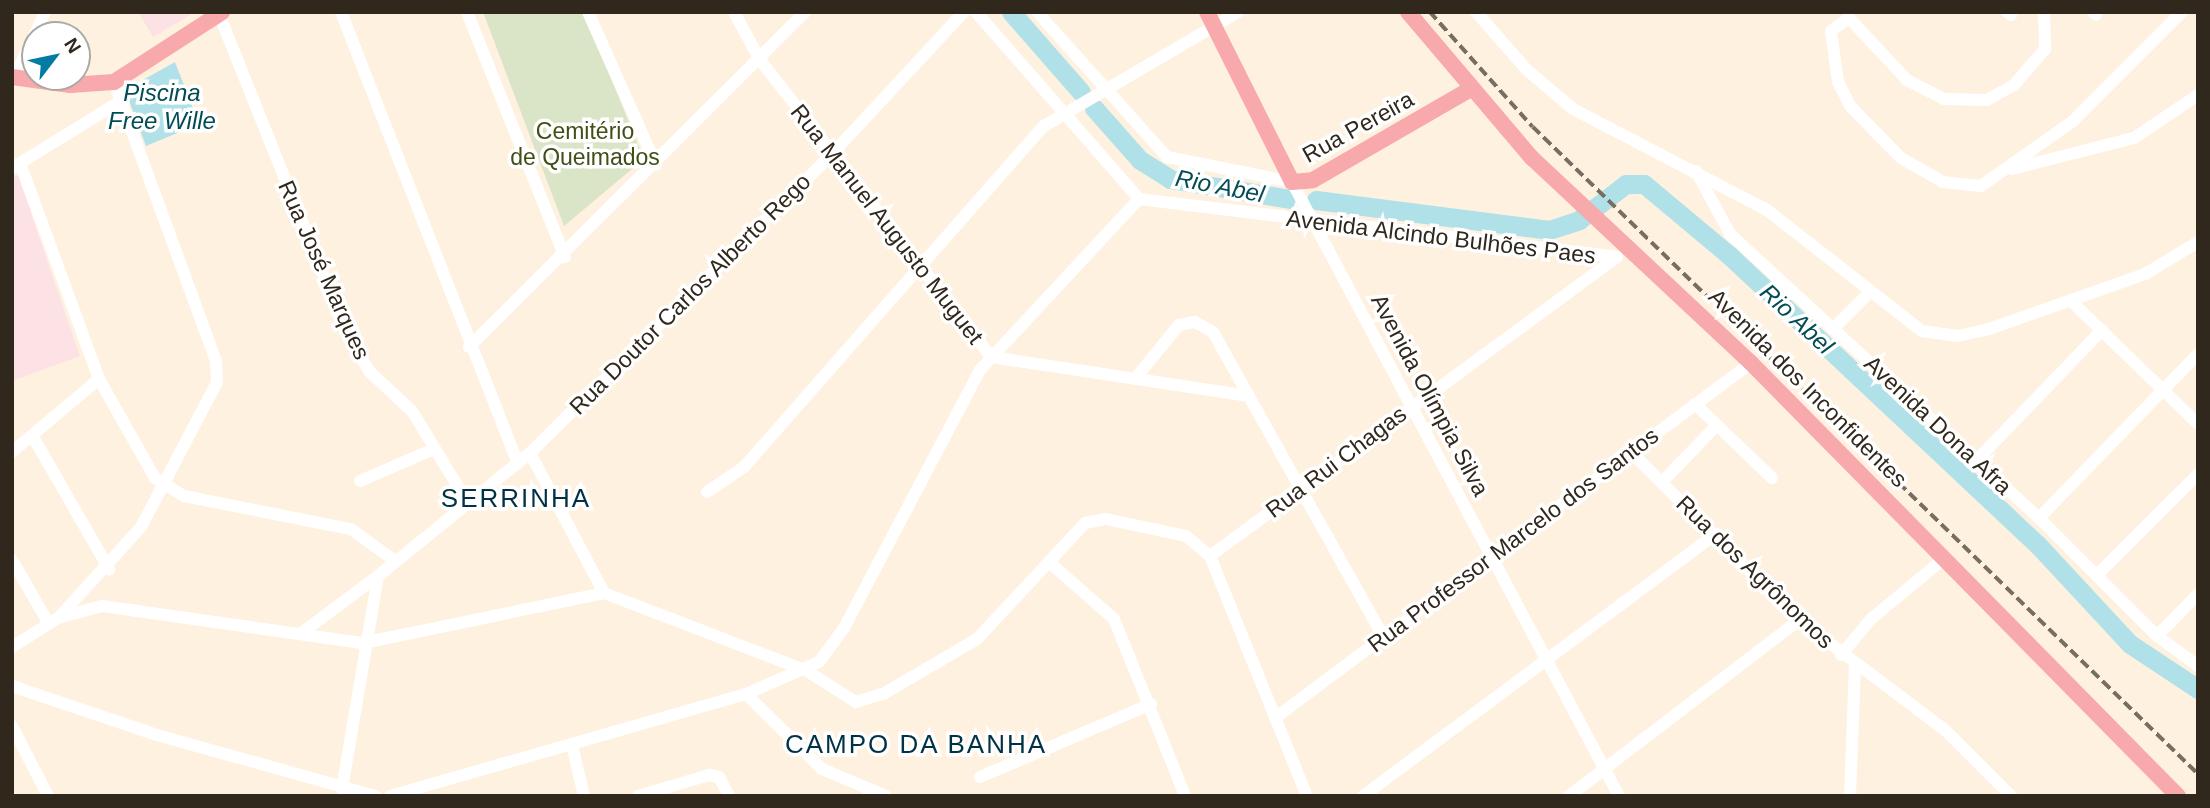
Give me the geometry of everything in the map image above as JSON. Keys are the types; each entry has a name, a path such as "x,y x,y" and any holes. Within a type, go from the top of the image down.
{"main road":[{"name":"Avenida dos Inconfidentes","path":"1408,12 1469,90 1581,203 1751,363 2178,796"},
{"path":"13,78 70,85 114,82 221,13"},
{"name":"Avenida Olímpia Silva","path":"1211,19 1294,186"},
{"name":"Rua Pereira","path":"1294,186 1313,180 1469,90"}],"street":[{"path":"13,78 45,12"},
{"path":"341,12 469,347 518,464"},
{"path":"467,12 565,257"},
{"path":"588,12 656,165"},
{"name":"Rua Manuel Augusto Muguet","path":"734,12 760,60 831,155 991,357 1138,375 1249,396"},
{"path":"469,347 565,257 805,12"},
{"name":"Rua Doutor Carlos Alberto Rego","path":"300,634 378,576 530,453 831,155 964,12"},
{"path":"390,796 443,790 572,745 746,694 807,671 844,628 991,357 1139,199 976,12"},
{"name":"Rua Pereira","path":"1037,12 1101,90 1167,157 1294,186"},
{"path":"707,492 744,467 916,264 1063,112 1211,19 1238,12"},
{"path":"1476,12 1526,69 1573,109 1767,210 1913,327 1958,336 2072,302 2144,274 2198,242"},
{"path":"2043,12 2045,49 2006,91 1977,102 1944,99 1907,80 1847,15 1831,31 1838,82 1851,107 1894,152 1956,186 1981,186 2012,170 2073,121 2182,12"},
{"name":"Rua José Marques","path":"221,13 348,337 370,372 405,401 468,503"},
{"path":"12,647 53,621 109,569 164,487 218,372 114,82"},
{"path":"2012,170 2134,138 2198,95"},
{"path":"121,101 16,166 99,379 134,448 164,487 351,529 395,561"},
{"name":"Avenida Dona Afra","path":"1696,171 1730,234 2039,518 2157,636 2198,666"},
{"name":"Avenida Olímpia Silva","path":"1294,186 1619,796"},
{"name":"Avenida Alcindo Bulhões Paes","path":"1139,199 1310,216 1615,257"},
{"name":"Rua Rui Chagas","path":"1210,556 1615,257 1634,251"},
{"path":"1833,329 1870,292"},
{"path":"2072,302 2198,424"},
{"path":"1138,375 1171,332 1195,321 1213,332 1382,636"},
{"path":"1976,461 2102,330"},
{"path":"2039,518 2198,354"},
{"name":"Rua Professor Marcelo dos Santos","path":"1275,718 1751,363"},
{"path":"12,452 99,379"},
{"path":"1695,404 1772,478"},
{"path":"1662,482 1717,425"},
{"path":"32,435 109,569"},
{"path":"360,481 434,449"},
{"name":"Rua dos Agrônomos","path":"1631,452 1716,534 1799,620 1841,655 1945,730 2011,796"},
{"path":"530,453 604,593"},
{"path":"2097,575 2198,474"},
{"path":"53,621 117,606 363,643 604,593 807,671 846,700 875,698 977,639 1075,530 1094,520 1186,536 1210,556 1307,796"},
{"path":"1363,796 1716,534"},
{"path":"1841,655 1871,619 1946,558"},
{"path":"12,560 53,621"},
{"path":"1049,562 1114,619 1151,704 1185,796"},
{"path":"342,789 363,643 378,576"},
{"path":"2157,636 2198,594"},
{"path":"1569,796 1799,620"},
{"path":"1850,796 1855,665"},
{"path":"12,686 342,789 376,796"},
{"path":"746,694 822,769 886,796"},
{"path":"981,777 1151,704"},
{"path":"12,726 48,796"},
{"path":"572,745 584,796"},
{"path":"638,796 709,775 719,777 729,796"}],"shaded area":[{"path":"138,12 195,12 153,37"},
{"path":"18,175 80,356 12,381 12,178"}],"green space":[{"name":"Cemitério de Queimados","path":"483,12 584,12 644,159 564,226"}],"water":[{"name":"Piscina Free Wille","path":"175,62 199,124 146,146 125,90"}],"waterway":[{"name":"Rio Abel","path":"1011,12 1081,92"},
{"name":"Rio Abel","path":"1094,108 1140,160 1170,179 1289,199"},
{"name":"Rio Abel","path":"1316,200 1549,230 1579,220 1626,184 1644,184 1729,255 2037,544 2130,644 2198,689"}],"railway":[{"path":"1430,12 1533,127 2198,774"}],"district":[{"name":"SERRINHA","path":"516,499"},
{"name":"CAMPO DA BANHA","path":"916,745"}]}
